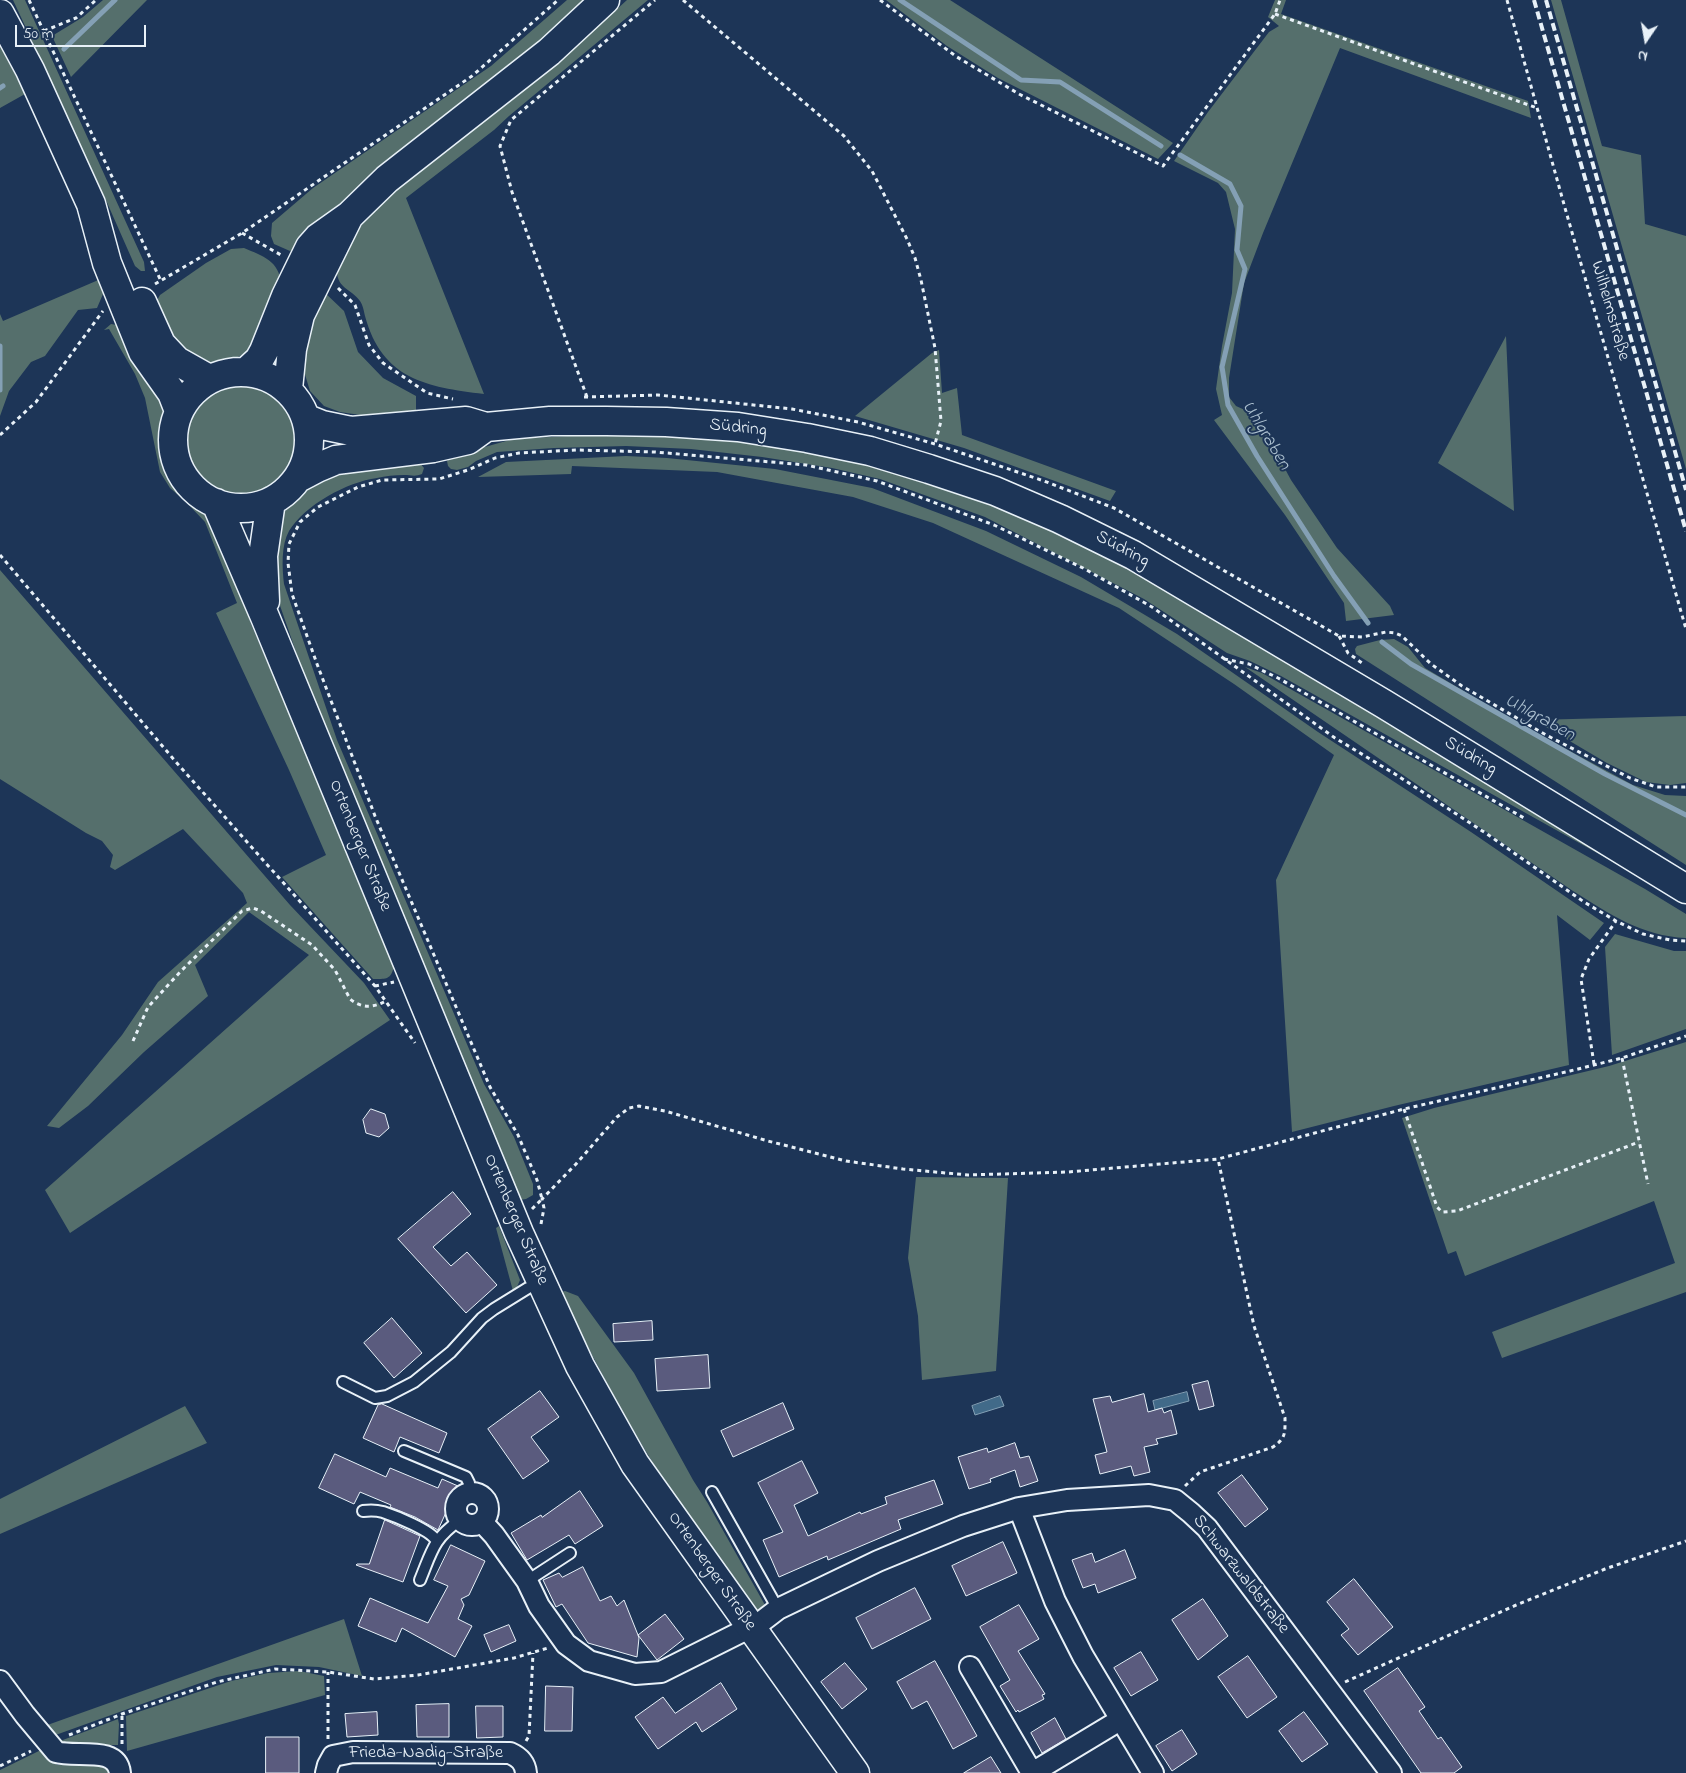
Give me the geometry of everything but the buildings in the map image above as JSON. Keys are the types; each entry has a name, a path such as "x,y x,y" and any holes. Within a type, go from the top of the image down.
{"main road":[{"path":"247,371 259,360 264,351 286,296 311,269 349,216 387,179 549,52 605,0"},
{"path":"0,14 30,70 91,204 125,257 161,344 177,361 209,379"},
{"path":"288,389 292,348 311,269"},
{"path":"140,290 143,352 172,393 179,411"},
{"path":"247,371 273,378 288,389 300,404 307,419 310,436 309,450 306,464 291,487 271,501 258,506 229,507 216,504 204,497 182,475 176,461 173,432 179,411 192,392 209,379 229,372 247,371"},
{"name":"Südring","path":"307,419 322,425 351,431 466,421 486,426 550,421 606,421 666,422 738,427 807,438 870,451 929,469 995,492 1060,519 1132,555 1384,704 1686,889"},
{"path":"298,478 336,460 433,448 468,440 486,426"},
{"name":"Ortenberger Straße","path":"265,617 262,556 271,501"},
{"name":"Ortenberger Straße","path":"216,504 265,617 513,1219 580,1366 635,1464 855,1773"}],"street":[{"path":"468,1493 484,1498 488,1506 487,1515 482,1522 470,1525 460,1520 456,1513 456,1504 460,1497 468,1493"},
{"name":"Schwarzwaldstraße","path":"482,1522 494,1535 527,1581 539,1606 566,1644 589,1661 635,1674 661,1672 750,1628 778,1610 878,1561 963,1526 1019,1508 1067,1500 1123,1496 1150,1496 1174,1500 1192,1512 1207,1528 1391,1773"},
{"path":"1019,1508 1055,1601 1083,1656 1153,1773"},
{"path":"970,1667 1032,1773 1120,1720"},
{"path":"0,1681 56,1752 64,1754 106,1755 117,1766"},
{"name":"Frieda-Nadig-Straße","path":"330,1764 353,1752 499,1752 510,1753 522,1765"}],"lane":[{"path":"343,1382 375,1398 387,1396 405,1387 451,1352 482,1318 528,1288 541,1283"},
{"path":"404,1451 466,1477 469,1483 468,1493"},
{"path":"712,1492 778,1610"},
{"path":"363,1511 382,1512 430,1533 436,1540"},
{"path":"420,1580 436,1540 460,1520"},
{"path":"527,1581 570,1553"}],"path":[{"path":"29,0 44,31 140,290"},
{"path":"44,31 76,18 96,0"},
{"path":"0,435 36,402 101,312 242,233 472,76 558,0"},
{"path":"587,397 512,192 500,146 511,120 655,0"},
{"path":"683,0 844,136 872,171 907,239 920,280 935,348 942,421 935,444"},
{"path":"880,0 957,57 1019,94 1163,166 1275,14 1280,0"},
{"name":"Wilhelmstraße","path":"1507,0 1686,628"},
{"path":"1275,14 1537,108"},
{"path":"242,233 311,269 355,305 369,345 383,363 427,393"},
{"path":"542,1198 538,1180 518,1135 490,1086 375,816 292,594 288,563 289,544 300,522 318,507 358,487 382,480 439,479 468,470 495,458 520,453 576,450 654,452 806,465 877,481 994,525 1083,568 1152,607 1335,738 1396,774 1487,834 1584,902 1643,934 1670,940 1686,941"},
{"path":"0,555 176,762 375,986 384,1002 369,1007 360,1006 354,1002 350,999 335,970 312,946 261,911 253,908 242,912 148,1006 133,1041"},
{"path":"1223,659 1249,664 1278,678 1529,821"},
{"path":"1594,1064 1581,979 1589,959 1616,921"},
{"path":"513,1219 531,1210 618,1117 629,1108 639,1106 665,1111 846,1161 968,1175 1068,1172 1218,1159 1404,1109 1622,1058 1686,1036"},
{"path":"1622,1058 1648,1184"},
{"path":"1404,1109 1437,1206 1442,1212 1457,1211 1640,1142"},
{"path":"1200,1472 1273,1447 1282,1441 1285,1432 1285,1418 1254,1326 1218,1159"},
{"path":"1329,1689 1523,1602 1605,1569 1686,1542"},
{"path":"0,1766 48,1743 122,1714 217,1682 266,1671 276,1669 328,1672 374,1679 418,1675 514,1658 566,1644"},
{"path":"522,1765 529,1736 532,1653"},
{"path":"328,1672 328,1743 330,1764"},
{"path":"117,1766 122,1748 122,1714"}],"green space":[{"path":"13,0 25,0 144,262 145,271 141,271 135,266"},
{"path":"103,0 147,0 71,77 52,36 83,17"},
{"path":"567,0 591,0 304,246 290,251 274,244 271,236 272,223 313,188 491,66"},
{"path":"627,0 648,0 494,130 406,198 484,394 443,388 409,376 395,367 383,354 373,337 361,303 338,279 338,262 369,215 398,185 531,83"},
{"path":"886,0 950,0 1173,143 1158,159 998,78 947,46"},
{"path":"1275,0 1286,0 1281,14 1528,101 1531,118 1340,48 1244,283 1229,378 1229,397 1236,406 1256,415 1291,480 1337,548 1390,606 1394,615 1346,621 1344,603 1285,515 1214,420 1222,415 1216,389 1232,293 1235,229 1226,192 1218,183 1174,161 1208,112 1269,32 1279,26 1268,17"},
{"path":"1551,0 1561,0 1602,146 1641,155 1645,224 1686,236 1686,469"},
{"path":"0,45 25,94 0,108"},
{"path":"244,248 269,260 277,269 281,283 252,350 217,363 202,362 180,356 156,302 160,295 206,263 231,249"},
{"path":"103,278 103,294 97,308 78,310 45,356 31,362 9,391 0,416 0,314 3,321"},
{"path":"322,290 344,311 358,352 383,378 416,396 416,416 380,418 340,412 324,406 310,391 303,368 307,323"},
{"path":"111,324 122,328 165,408 163,453 169,468 183,493 208,516 221,535 251,624 394,966 387,978 373,979 282,877 326,855 216,613 237,603 205,522 170,488 160,472 145,398 135,374 109,329 104,330"},
{"path":"1506,336 1514,511 1438,463"},
{"path":"939,350 942,393 957,388 962,435 1116,491 1110,501 964,448 855,416 932,353"},
{"path":"241,384 263,388 281,400 293,418 297,440 293,462 281,480 263,492 241,496 219,492 201,480 189,462 185,440 189,418 201,400 219,388"},
{"path":"603,434 696,437 800,450 902,474 968,495 1021,516 1123,565 1221,621 1543,818 1650,880 1649,882 1281,676 1250,661 1227,653 1144,599 985,517 880,479 832,468 762,457 691,449 626,446 497,452 476,461 468,467 457,470 451,469 447,461 453,456 513,439"},
{"path":"626,456 667,458 775,469 872,488 986,531 1081,577 1177,634 1318,732 1471,832 1604,923 1590,940 1557,915 1569,1065 1292,1132 1276,880 1334,755 1234,684 1119,608 933,523 853,497 717,472 572,466 571,474 478,477 506,462"},
{"path":"419,462 424,468 422,474 415,476 387,476 365,480 328,496 305,512 296,521 286,537 283,557 284,584 337,740 484,1084 514,1137 533,1184 533,1195 520,1200 333,759 276,594 275,525 284,512 315,483 339,468"},
{"path":"0,570 290,905 364,983 390,1020 70,1233 45,1190 309,955 249,912 195,965 208,996 144,1052 88,1106 59,1128 47,1126 122,1035 158,982 247,903 243,893 183,829 115,870 110,867 113,855 102,841 0,779"},
{"path":"1394,639 1408,647 1425,668 1516,722 1633,785 1665,795 1686,796 1686,865 1356,654 1355,649 1357,646 1380,640"},
{"path":"1245,667 1262,673 1686,914 1686,938 1655,933 1640,928 1600,908"},
{"path":"1686,716 1686,783 1670,785 1646,782 1607,763 1534,720"},
{"path":"1615,934 1674,951 1686,951 1686,1029 1612,1055 1605,947"},
{"path":"1686,1042 1686,1292 1502,1358 1492,1332 1675,1263 1654,1201 1465,1276 1456,1251 1448,1254 1402,1118 1434,1108 1609,1066"},
{"path":"916,1177 1008,1178 996,1371 922,1380 918,1316 908,1258"},
{"path":"499,1226 520,1280 513,1291 496,1228"},
{"path":"565,1291 578,1296 634,1373 765,1605 757,1610 710,1550 645,1450 627,1420 561,1292"},
{"path":"185,1406 207,1443 0,1534 0,1499"},
{"path":"344,1619 362,1676 319,1667 276,1665 217,1677 50,1737 39,1728"},
{"path":"299,1671 324,1676 325,1695 127,1751 126,1716 231,1681 268,1673"},
{"path":"118,1719 118,1745 58,1745 55,1743"},
{"path":"43,1749 57,1765 104,1765 113,1773 0,1773 0,1770"}],"water":[{"path":"1187,1392 1189,1401 1155,1410 1153,1401"},
{"path":"1000,1396 1004,1406 975,1415 972,1406"}],"waterway":[{"path":"64,49 115,0"},
{"name":"Uhlgraben","path":"900,0 1021,80 1060,82 1161,146"},
{"name":"Uhlgraben","path":"1180,155 1230,184 1241,206 1237,250 1245,269 1222,367 1228,405 1257,456 1334,576 1368,623"},
{"path":"0,346 0,390"},
{"name":"Uhlgraben","path":"1382,642 1411,664 1605,774 1686,815"}],"railway":[{"path":"1534,0 1686,531"},
{"path":"1546,0 1686,490"}]}
